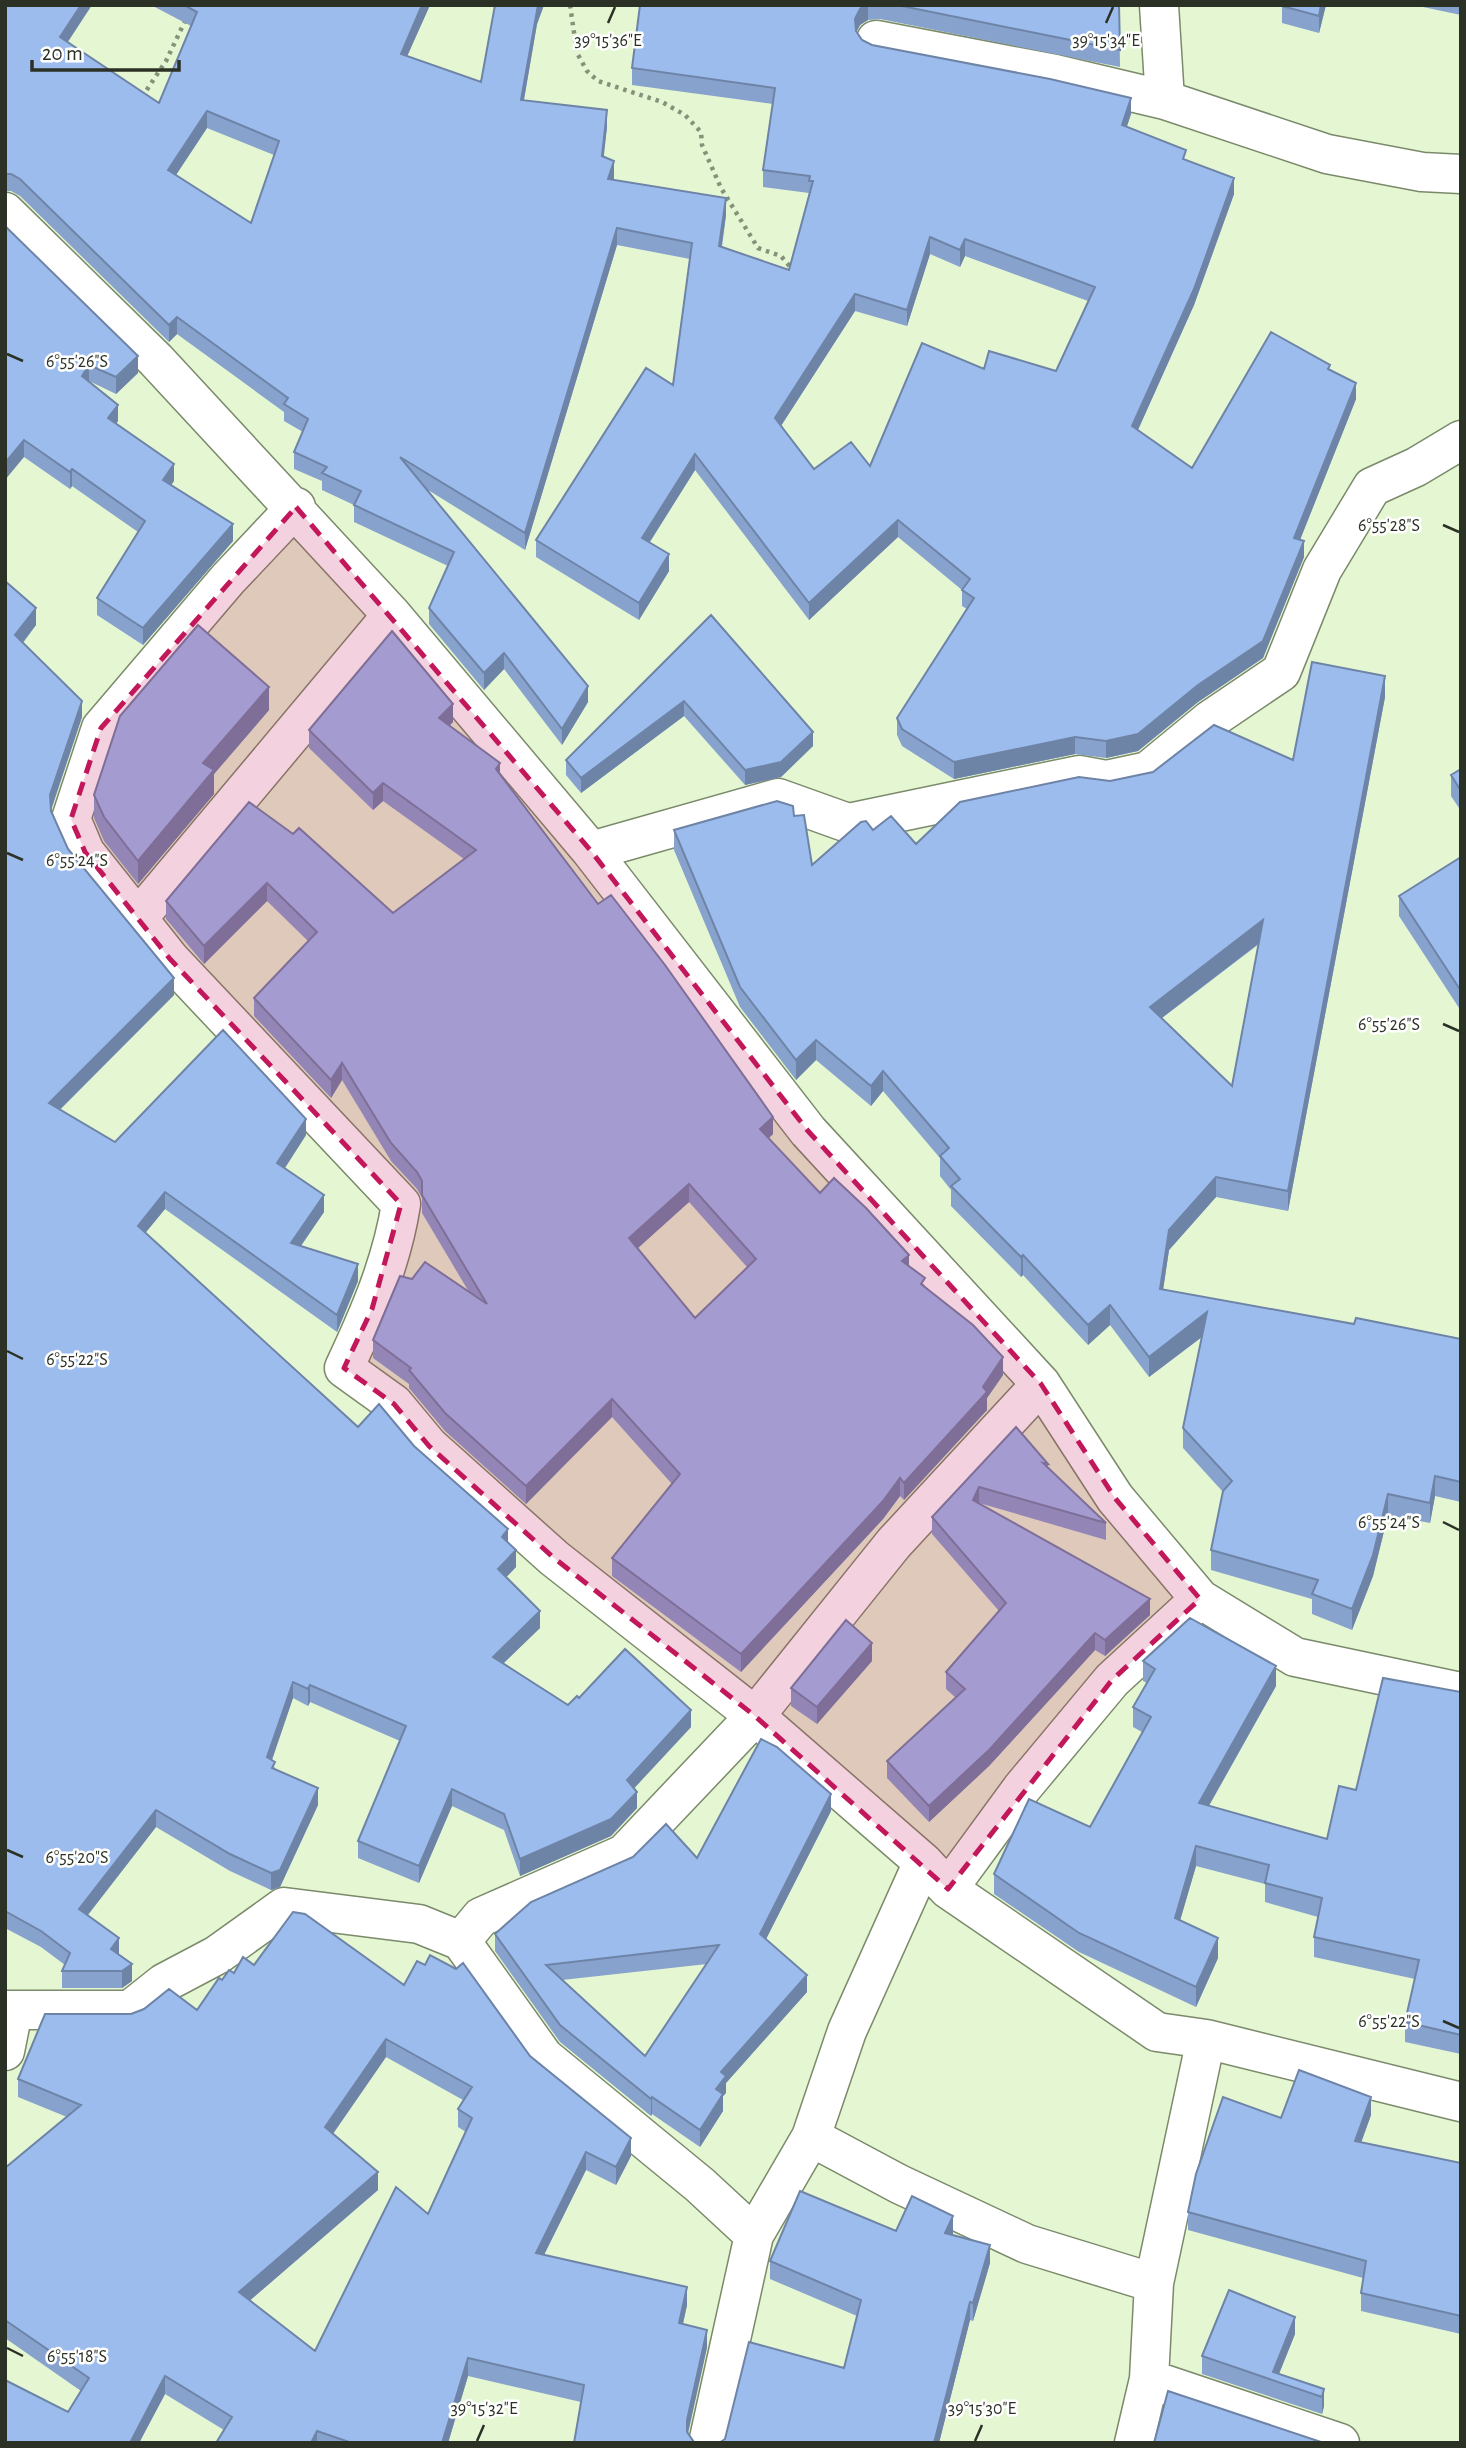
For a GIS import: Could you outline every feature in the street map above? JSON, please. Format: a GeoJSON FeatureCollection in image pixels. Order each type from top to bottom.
{"type":"FeatureCollection","features":[{"type":"Feature","properties":{"kind":"street"},"geometry":{"type":"LineString","coordinates":[[1159,5],[1165,100]]}},
{"type":"Feature","properties":{"kind":"street"},"geometry":{"type":"LineString","coordinates":[[876,40],[1055,74],[1165,100],[1327,154],[1422,172],[1461,174]]}},
{"type":"Feature","properties":{"kind":"street"},"geometry":{"type":"LineString","coordinates":[[5,212],[156,360],[296,507],[392,615],[591,850],[808,1131],[1041,1384],[1115,1498],[1200,1599],[1295,1657],[1461,1692]]}},
{"type":"Feature","properties":{"kind":"street"},"geometry":{"type":"LineString","coordinates":[[591,850],[778,799],[848,823],[1079,775],[1106,780],[1148,771],[1210,720],[1281,672],[1322,570],[1372,487],[1416,467],[1461,440]]}},
{"type":"Feature","properties":{"kind":"street"},"geometry":{"type":"LineString","coordinates":[[296,507],[228,579],[101,728],[71,819],[85,852],[170,959],[401,1204],[396,1240],[372,1308],[344,1368],[394,1404],[429,1446],[554,1558],[755,1716],[936,1875],[1157,2032],[1206,2039],[1461,2102]]}},
{"type":"Feature","properties":{"kind":"street"},"geometry":{"type":"LineString","coordinates":[[138,918],[392,615]]}},
{"type":"Feature","properties":{"kind":"street"},"geometry":{"type":"LineString","coordinates":[[461,1941],[481,1917],[625,1854],[755,1716],[894,1543],[1041,1384]]}},
{"type":"Feature","properties":{"kind":"street"},"geometry":{"type":"LineString","coordinates":[[708,2443],[754,2235],[811,2137],[847,2031],[936,1875],[1022,1788],[1112,1680],[1200,1599]]}},
{"type":"Feature","properties":{"kind":"street"},"geometry":{"type":"LineString","coordinates":[[5,2051],[9,2010],[130,2010],[163,1983],[217,1955],[284,1907],[419,1924],[461,1941],[544,2057],[700,2185],[754,2235]]}},
{"type":"Feature","properties":{"kind":"street"},"geometry":{"type":"LineString","coordinates":[[1133,2443],[1149,2379],[1154,2283],[1206,2039]]}},
{"type":"Feature","properties":{"kind":"street"},"geometry":{"type":"LineString","coordinates":[[811,2137],[899,2184],[1027,2244],[1154,2283]]}},
{"type":"Feature","properties":{"kind":"street"},"geometry":{"type":"LineString","coordinates":[[1149,2379],[1340,2443]]}},
{"type":"Feature","properties":{"kind":"path"},"geometry":{"type":"LineString","coordinates":[[570,5],[576,53],[587,71],[598,81],[662,102],[685,115],[701,132],[702,145],[721,188],[758,248],[780,256],[798,276]]}},
{"type":"Feature","properties":{"kind":"path"},"geometry":{"type":"LineString","coordinates":[[136,106],[166,61],[188,15]]}},
{"type":"Feature","properties":{"kind":"highlighted area"},"geometry":{"type":"Polygon","coordinates":[[[296,507],[591,851],[808,1131],[1041,1384],[1115,1498],[1200,1599],[1112,1680],[948,1889],[755,1716],[554,1558],[429,1446],[394,1404],[344,1368],[372,1309],[401,1204],[170,959],[85,852],[71,819],[101,728],[296,507]]]}},
{"type":"Feature","properties":{"kind":"building"},"geometry":{"type":"Polygon","coordinates":[[[5,5],[81,5],[60,37],[159,103],[197,12],[184,5],[422,5],[401,54],[481,82],[495,5],[538,5],[521,100],[607,110],[602,156],[614,161],[608,179],[726,198],[719,246],[789,270],[813,181],[809,181],[810,176],[763,170],[775,88],[632,68],[640,5],[865,5],[855,19],[856,31],[862,40],[872,45],[1050,79],[1131,98],[1122,125],[1186,150],[1183,159],[1234,178],[1194,289],[1132,426],[1192,468],[1271,332],[1330,365],[1328,369],[1356,383],[1294,538],[1304,541],[1263,641],[1198,685],[1138,734],[1106,741],[1075,737],[954,762],[902,729],[897,718],[974,598],[962,590],[970,579],[898,520],[809,603],[695,454],[642,538],[669,554],[639,603],[536,540],[646,368],[673,385],[692,243],[617,228],[525,533],[400,457],[588,686],[562,729],[504,653],[484,673],[429,608],[454,552],[354,505],[361,491],[322,473],[327,467],[294,452],[308,419],[284,404],[288,398],[177,317],[169,325],[20,179],[5,174],[5,5]],[[207,111],[168,170],[251,223],[279,141],[207,111]],[[930,237],[907,310],[855,294],[775,418],[814,469],[851,442],[870,466],[922,343],[984,369],[989,351],[1056,371],[1095,287],[965,239],[960,250],[930,237]]]}},
{"type":"Feature","properties":{"kind":"building"},"geometry":{"type":"Polygon","coordinates":[[[897,5],[1119,5],[1120,50],[897,5]]]}},
{"type":"Feature","properties":{"kind":"building"},"geometry":{"type":"Polygon","coordinates":[[[1282,5],[1321,5],[1319,16],[1282,5]]]}},
{"type":"Feature","properties":{"kind":"building"},"geometry":{"type":"Polygon","coordinates":[[[5,226],[138,356],[116,377],[89,365],[82,376],[118,405],[108,418],[174,464],[163,480],[233,524],[143,628],[97,598],[145,521],[72,469],[70,472],[24,440],[5,463],[5,226]]]}},
{"type":"Feature","properties":{"kind":"building"},"geometry":{"type":"Polygon","coordinates":[[[5,581],[36,608],[15,635],[82,701],[50,795],[51,811],[68,849],[174,978],[49,1103],[115,1142],[223,1030],[306,1119],[277,1163],[324,1195],[291,1243],[358,1264],[337,1315],[165,1192],[138,1226],[358,1427],[379,1404],[414,1446],[508,1529],[502,1537],[516,1550],[498,1569],[540,1611],[493,1657],[568,1705],[577,1696],[579,1698],[625,1649],[691,1710],[627,1780],[637,1792],[611,1819],[520,1859],[504,1814],[452,1789],[419,1866],[358,1841],[406,1726],[310,1685],[308,1689],[293,1682],[267,1757],[275,1762],[272,1768],[318,1788],[280,1870],[271,1873],[230,1854],[156,1810],[79,1909],[119,1938],[111,1949],[132,1964],[122,1971],[62,1971],[70,1953],[41,1931],[5,1911],[5,581]]]}},
{"type":"Feature","properties":{"kind":"building"},"geometry":{"type":"Polygon","coordinates":[[[711,615],[813,732],[781,762],[745,770],[684,701],[581,778],[566,760],[711,615]]]}},
{"type":"Feature","properties":{"kind":"building"},"geometry":{"type":"Polygon","coordinates":[[[198,625],[269,687],[203,763],[214,770],[138,861],[104,817],[94,795],[120,716],[198,625]]]}},
{"type":"Feature","properties":{"kind":"building"},"geometry":{"type":"Polygon","coordinates":[[[392,631],[453,704],[439,718],[500,763],[496,769],[598,904],[611,895],[665,965],[773,1117],[760,1129],[820,1193],[834,1178],[866,1208],[909,1255],[902,1261],[925,1278],[921,1284],[973,1325],[1003,1357],[983,1387],[987,1392],[904,1483],[900,1478],[883,1501],[741,1654],[612,1558],[680,1474],[612,1399],[526,1486],[445,1413],[409,1370],[411,1368],[373,1340],[400,1276],[412,1279],[425,1262],[487,1304],[422,1195],[422,1181],[417,1172],[391,1143],[342,1063],[331,1080],[254,998],[317,932],[267,883],[204,946],[166,901],[249,802],[293,834],[299,828],[393,913],[476,850],[383,783],[373,793],[309,730],[392,631]],[[689,1184],[629,1238],[695,1318],[756,1259],[689,1184]]]}},
{"type":"Feature","properties":{"kind":"building"},"geometry":{"type":"Polygon","coordinates":[[[1312,662],[1385,676],[1288,1191],[1216,1177],[1169,1230],[1160,1289],[1354,1324],[1356,1318],[1461,1339],[1461,1482],[1435,1476],[1430,1503],[1388,1494],[1373,1555],[1352,1609],[1312,1594],[1318,1580],[1211,1550],[1223,1491],[1232,1481],[1183,1428],[1207,1312],[1149,1357],[1110,1305],[1088,1325],[1023,1255],[1021,1257],[951,1186],[960,1179],[940,1156],[949,1148],[883,1071],[871,1086],[816,1040],[796,1060],[740,987],[674,830],[777,801],[793,806],[794,816],[804,815],[812,865],[861,822],[866,821],[873,830],[891,816],[916,844],[960,802],[1079,777],[1110,781],[1153,772],[1214,725],[1293,760],[1312,662]],[[1263,920],[1150,1007],[1232,1086],[1263,920]]]}},
{"type":"Feature","properties":{"kind":"building"},"geometry":{"type":"Polygon","coordinates":[[[1461,769],[1461,791],[1451,775],[1461,769]]]}},
{"type":"Feature","properties":{"kind":"building"},"geometry":{"type":"Polygon","coordinates":[[[1461,857],[1461,991],[1399,896],[1461,857]]]}},
{"type":"Feature","properties":{"kind":"building"},"geometry":{"type":"Polygon","coordinates":[[[1016,1427],[1048,1464],[1043,1463],[1106,1523],[979,1487],[973,1500],[1150,1599],[1105,1640],[1095,1633],[989,1750],[929,1806],[887,1761],[965,1689],[946,1672],[1006,1603],[932,1517],[1016,1427]]]}},
{"type":"Feature","properties":{"kind":"building"},"geometry":{"type":"Polygon","coordinates":[[[1190,1618],[1276,1666],[1199,1803],[1327,1839],[1339,1786],[1356,1790],[1383,1678],[1461,1692],[1461,2035],[1405,2022],[1419,1960],[1314,1937],[1322,1898],[1265,1883],[1269,1865],[1196,1846],[1175,1918],[1218,1938],[1196,1987],[1079,1933],[994,1874],[1029,1799],[1090,1827],[1151,1717],[1133,1707],[1155,1669],[1143,1661],[1190,1618]]]}},
{"type":"Feature","properties":{"kind":"building"},"geometry":{"type":"Polygon","coordinates":[[[846,1620],[872,1643],[817,1707],[791,1688],[846,1620]]]}},
{"type":"Feature","properties":{"kind":"building"},"geometry":{"type":"Polygon","coordinates":[[[761,1739],[777,1747],[831,1794],[760,1934],[807,1975],[721,2072],[726,2076],[716,2089],[723,2094],[700,2130],[652,2097],[651,2099],[560,2025],[495,1934],[531,1902],[633,1857],[666,1824],[697,1858],[761,1739]],[[719,1945],[546,1965],[645,2056],[719,1945]]]}},
{"type":"Feature","properties":{"kind":"building"},"geometry":{"type":"Polygon","coordinates":[[[293,1912],[305,1914],[404,1985],[417,1961],[425,1965],[430,1955],[456,1969],[463,1963],[530,2056],[631,2138],[616,2167],[586,2152],[536,2253],[687,2287],[679,2323],[707,2330],[687,2420],[687,2432],[696,2443],[574,2443],[584,2385],[468,2358],[442,2443],[352,2443],[317,2431],[311,2443],[216,2443],[232,2417],[165,2376],[130,2443],[5,2443],[5,2380],[68,2412],[89,2378],[5,2320],[5,2168],[81,2105],[18,2079],[45,2014],[131,2014],[144,2009],[169,1989],[197,2010],[219,1978],[222,1980],[229,1970],[234,1973],[243,1957],[254,1965],[293,1912]],[[386,2039],[325,2127],[378,2172],[239,2292],[315,2351],[396,2187],[428,2214],[472,2118],[458,2109],[472,2087],[386,2039]]]}},
{"type":"Feature","properties":{"kind":"building"},"geometry":{"type":"Polygon","coordinates":[[[1299,2070],[1371,2097],[1355,2141],[1461,2163],[1461,2316],[1361,2293],[1366,2261],[1188,2212],[1196,2174],[1223,2097],[1281,2118],[1299,2070]]]}},
{"type":"Feature","properties":{"kind":"building"},"geometry":{"type":"Polygon","coordinates":[[[800,2191],[896,2231],[912,2196],[953,2216],[945,2233],[990,2245],[973,2303],[970,2302],[934,2443],[719,2443],[725,2439],[749,2342],[844,2368],[861,2300],[770,2261],[800,2191]]]}},
{"type":"Feature","properties":{"kind":"building"},"geometry":{"type":"Polygon","coordinates":[[[1229,2290],[1295,2317],[1273,2372],[1324,2389],[1322,2397],[1202,2356],[1229,2290]]]}},
{"type":"Feature","properties":{"kind":"building"},"geometry":{"type":"Polygon","coordinates":[[[1168,2391],[1324,2443],[1154,2443],[1168,2391]]]}}]}
